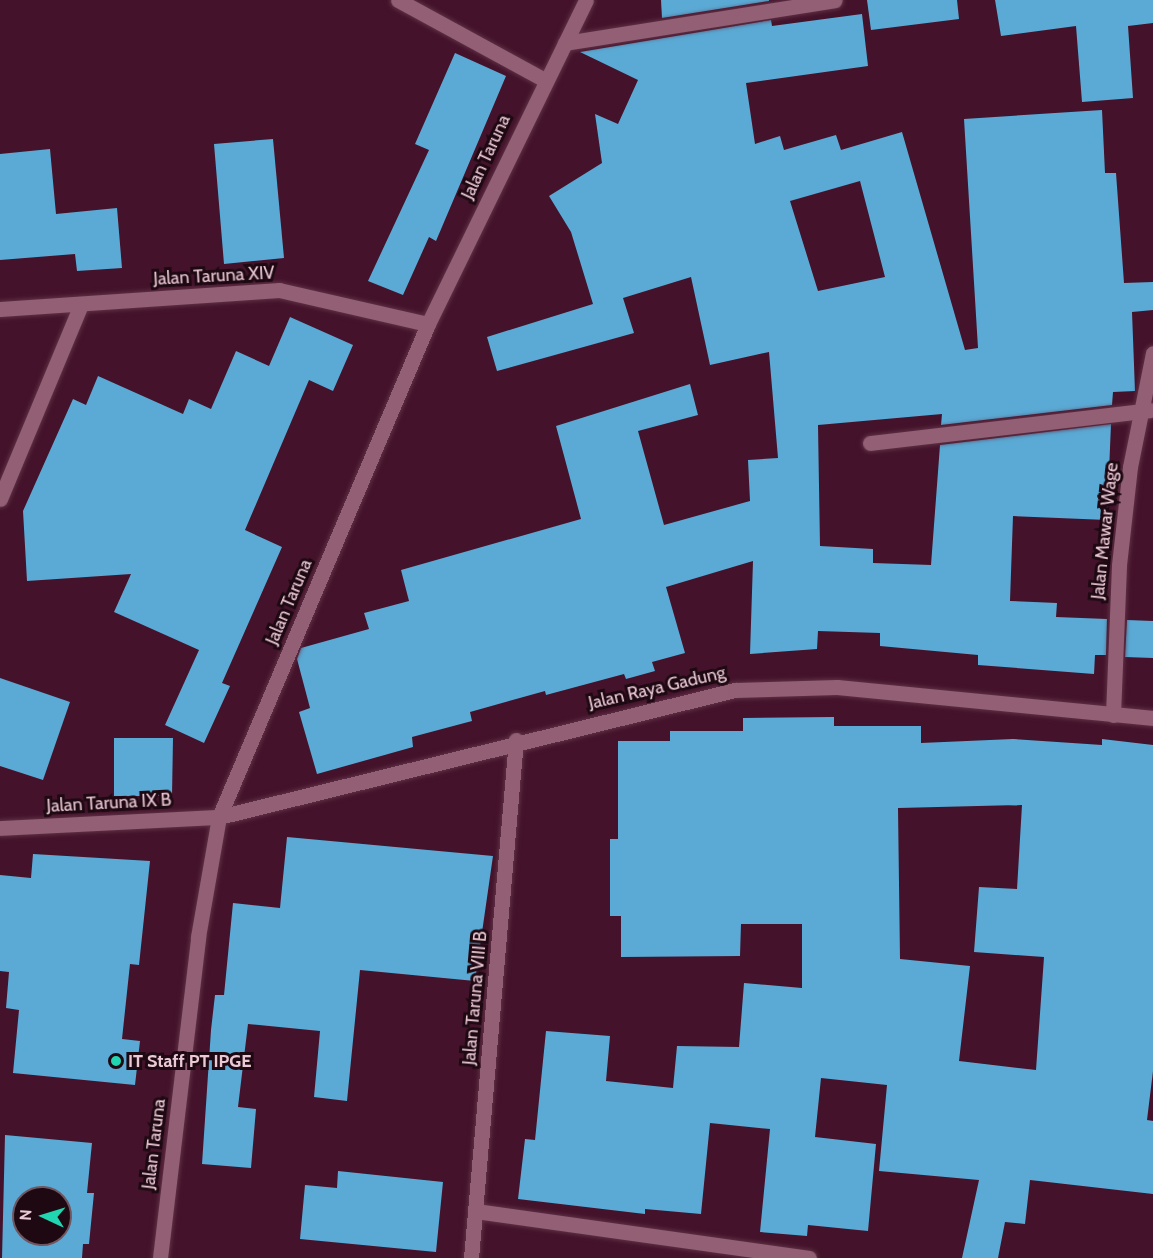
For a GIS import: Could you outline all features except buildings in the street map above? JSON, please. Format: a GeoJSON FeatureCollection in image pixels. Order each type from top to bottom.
{"type":"FeatureCollection","features":[{"type":"Feature","properties":{"kind":"street"},"geometry":{"type":"LineString","coordinates":[[398,0],[544,80]]}},
{"type":"Feature","properties":{"kind":"street","name":"Jalan Taruna"},"geometry":{"type":"LineString","coordinates":[[160,1258],[199,926],[219,817],[428,324],[544,80],[586,0]]}},
{"type":"Feature","properties":{"kind":"street"},"geometry":{"type":"LineString","coordinates":[[565,43],[835,0]]}},
{"type":"Feature","properties":{"kind":"street","name":"Jalan Taruna XIV"},"geometry":{"type":"LineString","coordinates":[[0,309],[279,290],[428,324]]}},
{"type":"Feature","properties":{"kind":"street"},"geometry":{"type":"LineString","coordinates":[[0,500],[81,304]]}},
{"type":"Feature","properties":{"kind":"street","name":"Jalan Mawar Wage"},"geometry":{"type":"LineString","coordinates":[[1113,715],[1119,565],[1148,410],[1153,353]]}},
{"type":"Feature","properties":{"kind":"street"},"geometry":{"type":"LineString","coordinates":[[870,443],[1148,410]]}},
{"type":"Feature","properties":{"kind":"street","name":"Jalan Raya Gadung"},"geometry":{"type":"LineString","coordinates":[[219,817],[516,740],[735,690],[837,687],[1153,718]]}},
{"type":"Feature","properties":{"kind":"street","name":"Jalan Taruna VIII B"},"geometry":{"type":"LineString","coordinates":[[471,1258],[516,740]]}},
{"type":"Feature","properties":{"kind":"street","name":"Jalan Taruna IX B"},"geometry":{"type":"LineString","coordinates":[[0,828],[219,817]]}},
{"type":"Feature","properties":{"kind":"street"},"geometry":{"type":"LineString","coordinates":[[476,1211],[809,1258]]}},
{"type":"Feature","properties":{"kind":"place","name":"IT Staff PT IPGE"},"geometry":{"type":"Point","coordinates":[116,1061]}}]}
